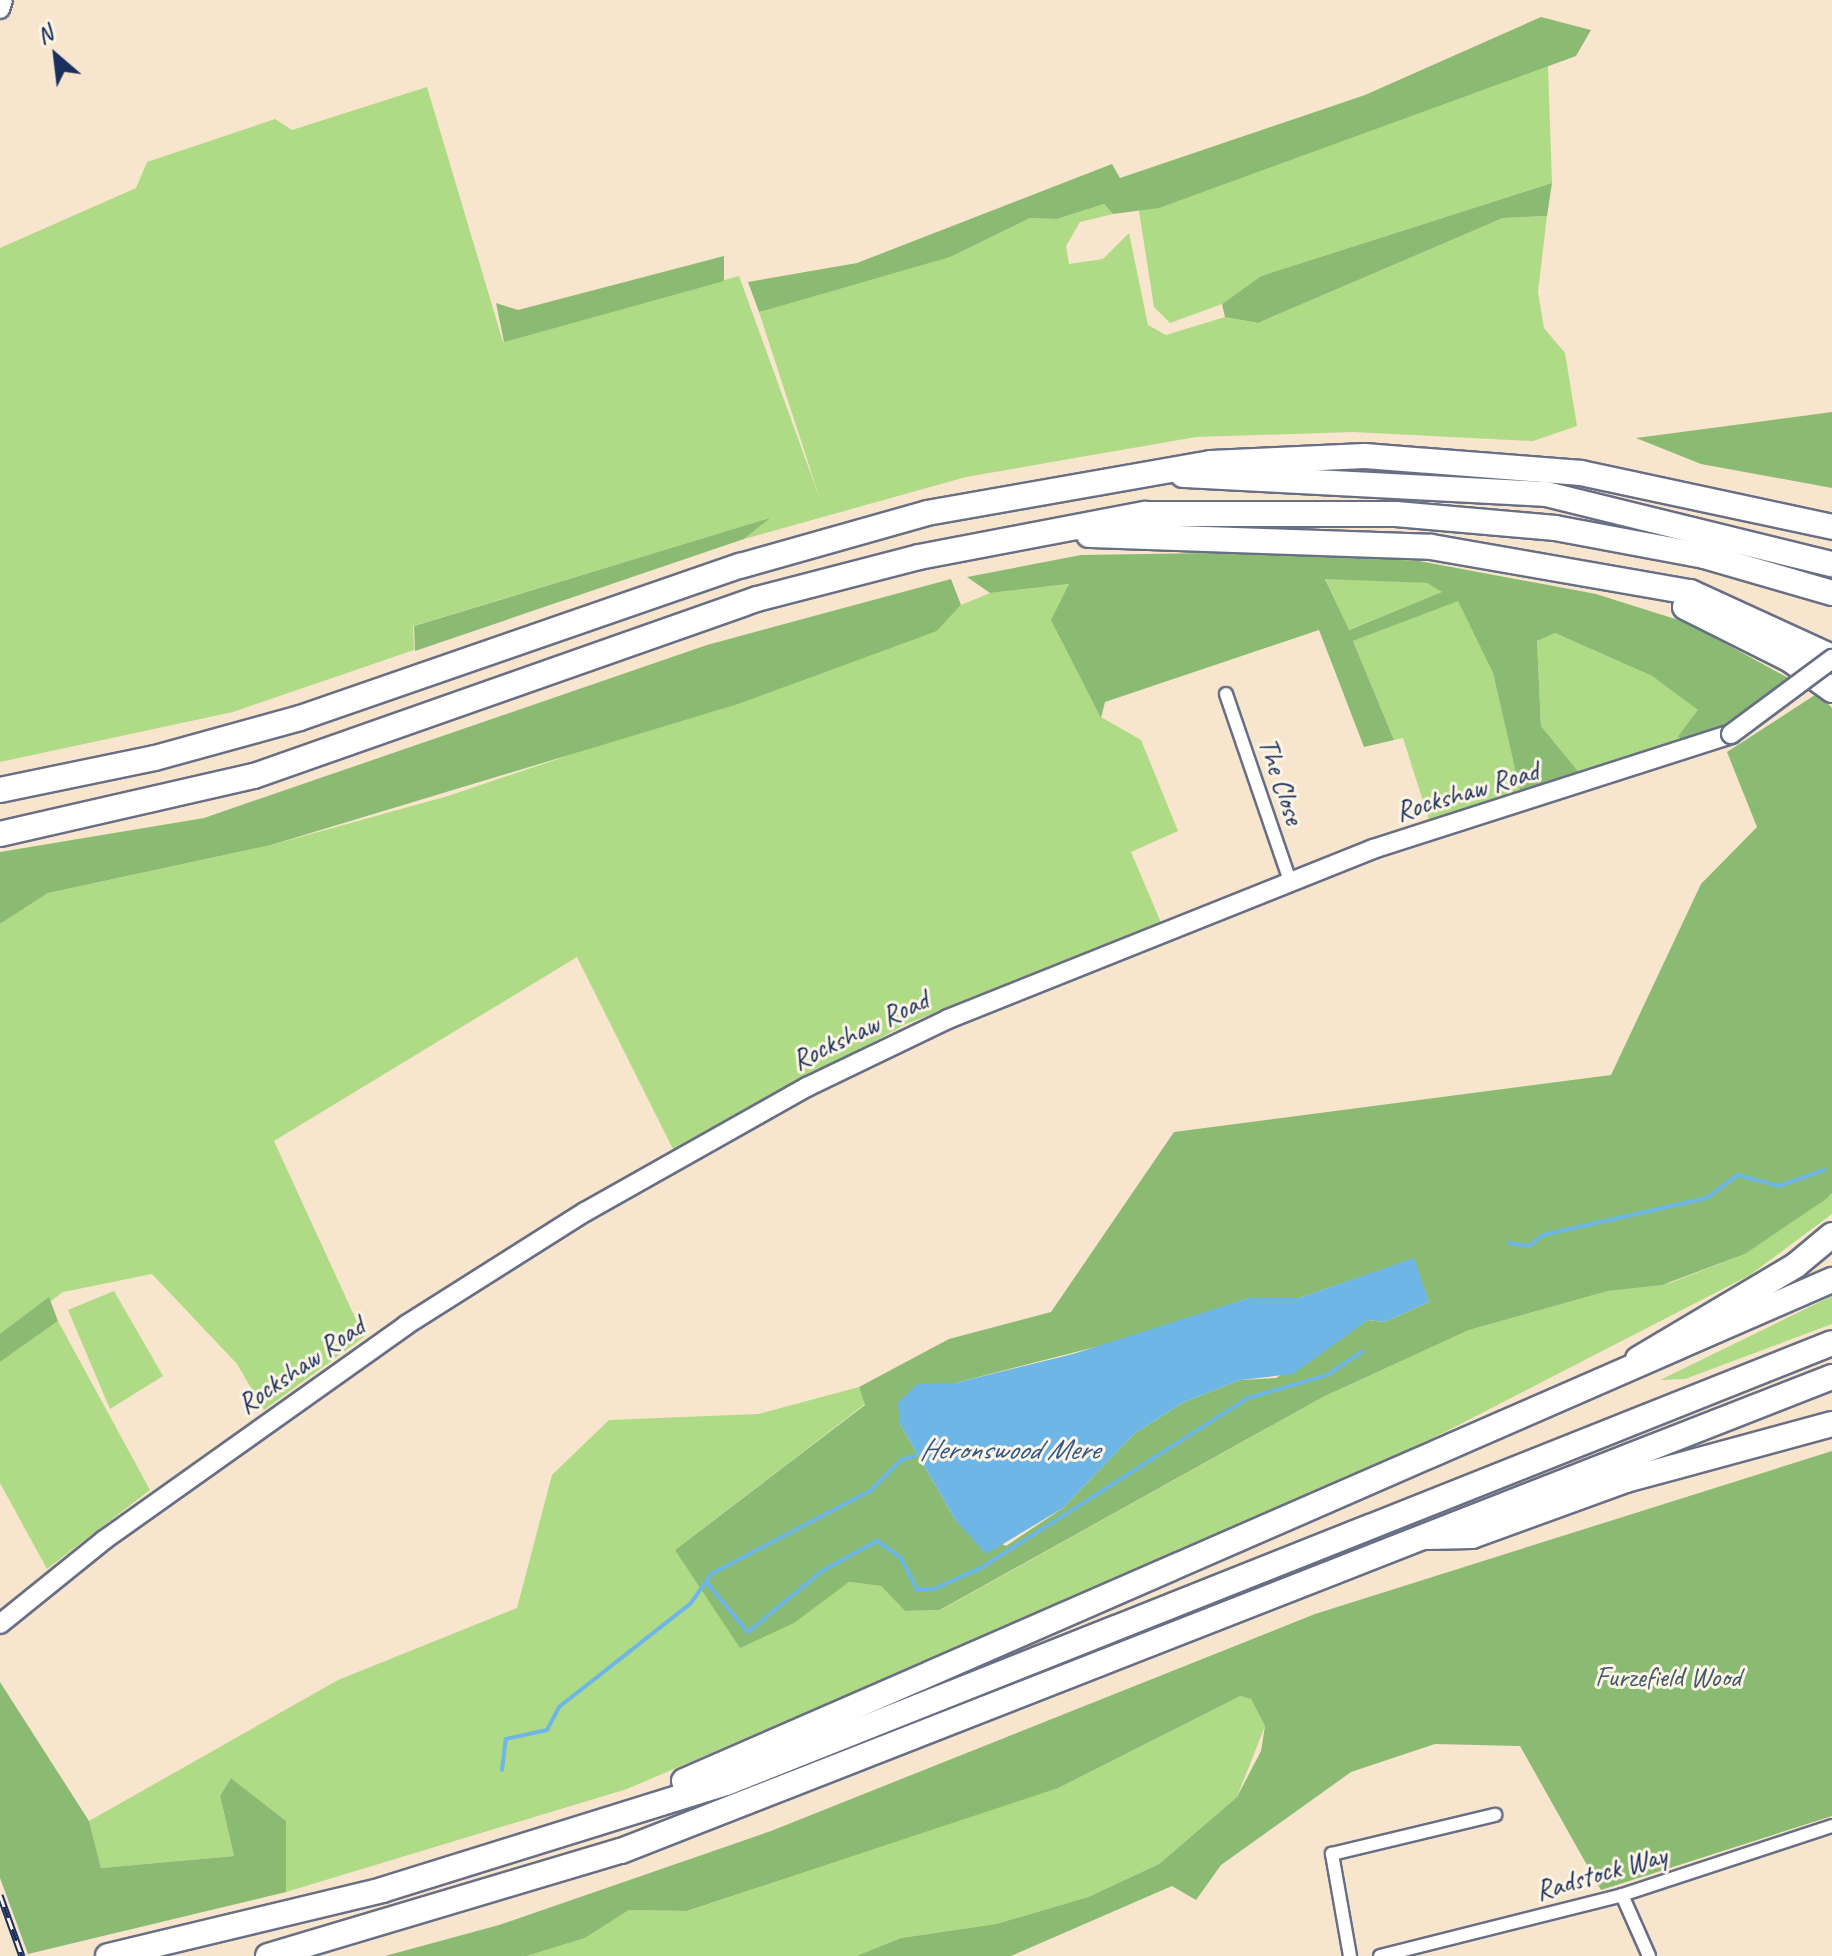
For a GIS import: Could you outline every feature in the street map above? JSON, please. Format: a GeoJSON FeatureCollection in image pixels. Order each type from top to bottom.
{"type":"FeatureCollection","features":[{"type":"Feature","properties":{"kind":"highway"},"geometry":{"type":"LineString","coordinates":[[0,790],[300,718],[740,566],[927,513],[1180,474],[1211,463],[1365,456],[1535,469],[1832,527]]}},
{"type":"Feature","properties":{"kind":"highway"},"geometry":{"type":"LineString","coordinates":[[1180,474],[1546,494],[1832,564]]}},
{"type":"Feature","properties":{"kind":"highway"},"geometry":{"type":"LineString","coordinates":[[0,834],[254,776],[757,599],[919,557],[1064,534],[1158,513],[1396,514],[1555,528],[1704,556],[1832,593]]}},
{"type":"Feature","properties":{"kind":"highway"},"geometry":{"type":"LineString","coordinates":[[1064,534],[1431,547],[1651,589],[1690,592],[1832,658]]}},
{"type":"Feature","properties":{"kind":"highway"},"geometry":{"type":"LineString","coordinates":[[1651,589],[1789,659],[1832,690]]}},
{"type":"Feature","properties":{"kind":"highway"},"geometry":{"type":"LineString","coordinates":[[1611,1381],[1656,1343],[1796,1265],[1832,1235]]}},
{"type":"Feature","properties":{"kind":"highway"},"geometry":{"type":"LineString","coordinates":[[597,1827],[673,1786],[1611,1381],[1832,1280]]}},
{"type":"Feature","properties":{"kind":"highway"},"geometry":{"type":"LineString","coordinates":[[108,1956],[320,1907],[597,1827],[787,1759],[1832,1343]]}},
{"type":"Feature","properties":{"kind":"highway"},"geometry":{"type":"LineString","coordinates":[[268,1956],[621,1851],[1409,1538],[1832,1377]]}},
{"type":"Feature","properties":{"kind":"highway"},"geometry":{"type":"LineString","coordinates":[[1409,1538],[1472,1536],[1626,1480],[1832,1424]]}},
{"type":"Feature","properties":{"kind":"street"},"geometry":{"type":"LineString","coordinates":[[0,9],[3,0]]}},
{"type":"Feature","properties":{"kind":"street","name":"Rockshaw Road"},"geometry":{"type":"LineString","coordinates":[[0,1624],[104,1540],[406,1325],[663,1165],[922,1030],[1373,849],[1731,734],[1832,658]]}},
{"type":"Feature","properties":{"kind":"street","name":"The Close"},"geometry":{"type":"LineString","coordinates":[[1226,694],[1291,884]]}},
{"type":"Feature","properties":{"kind":"street"},"geometry":{"type":"LineString","coordinates":[[1350,1956],[1332,1854],[1495,1815]]}},
{"type":"Feature","properties":{"kind":"street","name":"Radstock Way"},"geometry":{"type":"LineString","coordinates":[[1380,1956],[1622,1895],[1832,1826]]}},
{"type":"Feature","properties":{"kind":"street"},"geometry":{"type":"LineString","coordinates":[[1622,1895],[1649,1956]]}},
{"type":"Feature","properties":{"kind":"green space"},"geometry":{"type":"Polygon","coordinates":[[[1541,17],[1591,30],[1576,56],[1159,208],[1113,214],[1104,204],[1057,219],[1030,218],[950,257],[759,312],[748,282],[857,263],[1112,164],[1120,178],[1365,95],[1541,17]]]}},
{"type":"Feature","properties":{"kind":"green space"},"geometry":{"type":"Polygon","coordinates":[[[1548,66],[1552,183],[1261,276],[1222,304],[1170,323],[1154,307],[1139,211],[1548,66]]]}},
{"type":"Feature","properties":{"kind":"green space"},"geometry":{"type":"Polygon","coordinates":[[[427,87],[503,342],[739,276],[820,499],[759,312],[1030,218],[1057,219],[1104,204],[1113,214],[1080,222],[1066,246],[1069,264],[1103,259],[1129,233],[1148,325],[1166,335],[1225,317],[1258,323],[1503,218],[1547,216],[1538,292],[1544,328],[1565,353],[1577,426],[1533,441],[1353,432],[1196,437],[966,477],[744,539],[767,519],[413,626],[414,650],[233,712],[0,762],[0,248],[136,188],[147,162],[275,119],[292,130],[427,87]]]}},
{"type":"Feature","properties":{"kind":"green space"},"geometry":{"type":"Polygon","coordinates":[[[1552,183],[1547,216],[1503,218],[1258,323],[1225,317],[1222,304],[1261,276],[1552,183]]]}},
{"type":"Feature","properties":{"kind":"green space"},"geometry":{"type":"Polygon","coordinates":[[[724,256],[724,281],[504,342],[496,303],[518,310],[724,256]]]}},
{"type":"Feature","properties":{"kind":"green space"},"geometry":{"type":"Polygon","coordinates":[[[1832,412],[1832,488],[1701,464],[1636,438],[1832,412]]]}},
{"type":"Feature","properties":{"kind":"green space"},"geometry":{"type":"Polygon","coordinates":[[[770,518],[744,539],[415,651],[414,626],[770,518]]]}},
{"type":"Feature","properties":{"kind":"green space"},"geometry":{"type":"Polygon","coordinates":[[[1270,552],[1419,561],[1596,594],[1688,623],[1792,680],[1750,712],[1683,744],[1678,736],[1698,710],[1652,676],[1555,633],[1537,641],[1541,726],[1582,776],[1520,791],[1493,673],[1458,601],[1353,641],[1394,740],[1364,747],[1319,630],[1105,702],[1101,718],[1051,620],[1069,584],[990,593],[967,577],[1081,555],[1270,552]],[[1325,579],[1349,630],[1442,592],[1427,583],[1325,579]]]}},
{"type":"Feature","properties":{"kind":"green space"},"geometry":{"type":"Polygon","coordinates":[[[1325,578],[1427,583],[1443,592],[1348,630],[1325,578]]]}},
{"type":"Feature","properties":{"kind":"green space"},"geometry":{"type":"Polygon","coordinates":[[[951,579],[961,605],[937,631],[738,704],[271,845],[48,893],[0,924],[0,852],[204,818],[707,645],[951,579]]]}},
{"type":"Feature","properties":{"kind":"green space"},"geometry":{"type":"Polygon","coordinates":[[[1070,584],[1101,717],[1141,740],[1178,831],[1131,852],[1162,925],[906,1024],[674,1151],[577,957],[274,1141],[364,1337],[264,1410],[237,1364],[152,1274],[63,1292],[0,1339],[0,924],[48,893],[271,845],[448,796],[937,631],[961,605],[990,593],[1070,584]]]}},
{"type":"Feature","properties":{"kind":"green space"},"geometry":{"type":"Polygon","coordinates":[[[1458,600],[1493,673],[1520,791],[1429,820],[1403,738],[1394,740],[1353,641],[1458,600]]]}},
{"type":"Feature","properties":{"kind":"green space"},"geometry":{"type":"Polygon","coordinates":[[[1555,633],[1652,676],[1699,710],[1678,736],[1683,744],[1582,776],[1541,726],[1537,641],[1555,633]]]}},
{"type":"Feature","properties":{"kind":"green space"},"geometry":{"type":"Polygon","coordinates":[[[1818,693],[1832,708],[1832,1193],[1826,1199],[1745,1254],[1662,1285],[1608,1291],[1469,1330],[1323,1397],[940,1610],[905,1611],[881,1586],[849,1582],[794,1623],[740,1648],[675,1550],[865,1405],[859,1387],[949,1339],[1051,1312],[1174,1132],[1611,1075],[1701,884],[1757,827],[1727,752],[1818,693]],[[1413,1259],[1299,1298],[1249,1298],[1158,1331],[955,1383],[900,1424],[956,1521],[1006,1546],[1063,1508],[1134,1434],[1182,1403],[1240,1380],[1276,1378],[1368,1320],[1385,1322],[1429,1302],[1413,1259]]]}},
{"type":"Feature","properties":{"kind":"green space"},"geometry":{"type":"Polygon","coordinates":[[[1832,1193],[1832,1214],[1750,1275],[1447,1431],[1309,1498],[627,1789],[286,1892],[286,1821],[231,1778],[220,1796],[234,1856],[101,1868],[89,1821],[338,1680],[517,1608],[552,1475],[609,1420],[758,1414],[859,1387],[865,1404],[675,1550],[825,1598],[849,1582],[881,1586],[905,1611],[941,1610],[1323,1397],[1469,1330],[1608,1291],[1670,1283],[1745,1254],[1832,1193]]]}},
{"type":"Feature","properties":{"kind":"green space"},"geometry":{"type":"Polygon","coordinates":[[[114,1291],[163,1376],[110,1409],[68,1310],[114,1291]]]}},
{"type":"Feature","properties":{"kind":"green space"},"geometry":{"type":"Polygon","coordinates":[[[1832,1296],[1832,1324],[1685,1379],[1660,1380],[1832,1296]]]}},
{"type":"Feature","properties":{"kind":"green space"},"geometry":{"type":"Polygon","coordinates":[[[49,1297],[58,1321],[0,1362],[0,1334],[49,1297]]]}},
{"type":"Feature","properties":{"kind":"green space"},"geometry":{"type":"Polygon","coordinates":[[[58,1321],[150,1490],[47,1569],[0,1483],[0,1362],[58,1321]]]}},
{"type":"Feature","properties":{"kind":"green space","name":"Furzefield Wood"},"geometry":{"type":"Polygon","coordinates":[[[1832,1451],[1832,1816],[1601,1890],[1520,1746],[1435,1744],[1351,1772],[1221,1865],[1196,1900],[1172,1886],[1011,1956],[856,1956],[901,1938],[996,1924],[1088,1897],[1159,1864],[1237,1797],[1261,1751],[1265,1726],[1251,1699],[1240,1696],[1058,1788],[687,1911],[629,1910],[585,1938],[527,1956],[385,1956],[499,1925],[771,1831],[1315,1614],[1832,1451]]]}},
{"type":"Feature","properties":{"kind":"green space"},"geometry":{"type":"Polygon","coordinates":[[[0,1682],[89,1821],[101,1868],[234,1856],[220,1796],[231,1778],[286,1821],[286,1892],[28,1954],[0,1878],[0,1682]]]}},
{"type":"Feature","properties":{"kind":"green space"},"geometry":{"type":"Polygon","coordinates":[[[1240,1696],[1251,1699],[1265,1726],[1237,1797],[1159,1864],[1088,1897],[996,1924],[901,1938],[856,1956],[527,1956],[585,1938],[629,1910],[688,1911],[882,1846],[1240,1696]]]}},
{"type":"Feature","properties":{"kind":"water","name":"Heronswood Mere"},"geometry":{"type":"Polygon","coordinates":[[[1414,1258],[1429,1302],[1385,1322],[1368,1320],[1293,1374],[1240,1380],[1182,1403],[1134,1434],[1063,1508],[986,1554],[956,1521],[900,1424],[898,1403],[917,1384],[955,1383],[1073,1354],[1249,1298],[1299,1298],[1414,1258]]]}},
{"type":"Feature","properties":{"kind":"waterway"},"geometry":{"type":"LineString","coordinates":[[1509,1243],[1529,1246],[1543,1235],[1707,1198],[1737,1175],[1779,1186],[1824,1170]]}},
{"type":"Feature","properties":{"kind":"waterway"},"geometry":{"type":"LineString","coordinates":[[707,1583],[748,1632],[822,1571],[877,1541],[901,1558],[917,1589],[934,1589],[981,1568],[1248,1398],[1327,1375],[1363,1351]]}},
{"type":"Feature","properties":{"kind":"waterway"},"geometry":{"type":"LineString","coordinates":[[502,1770],[506,1739],[547,1730],[559,1707],[691,1603],[711,1574],[870,1491],[901,1460],[915,1456]]}},
{"type":"Feature","properties":{"kind":"railway"},"geometry":{"type":"LineString","coordinates":[[0,1895],[22,1956]]}}]}
